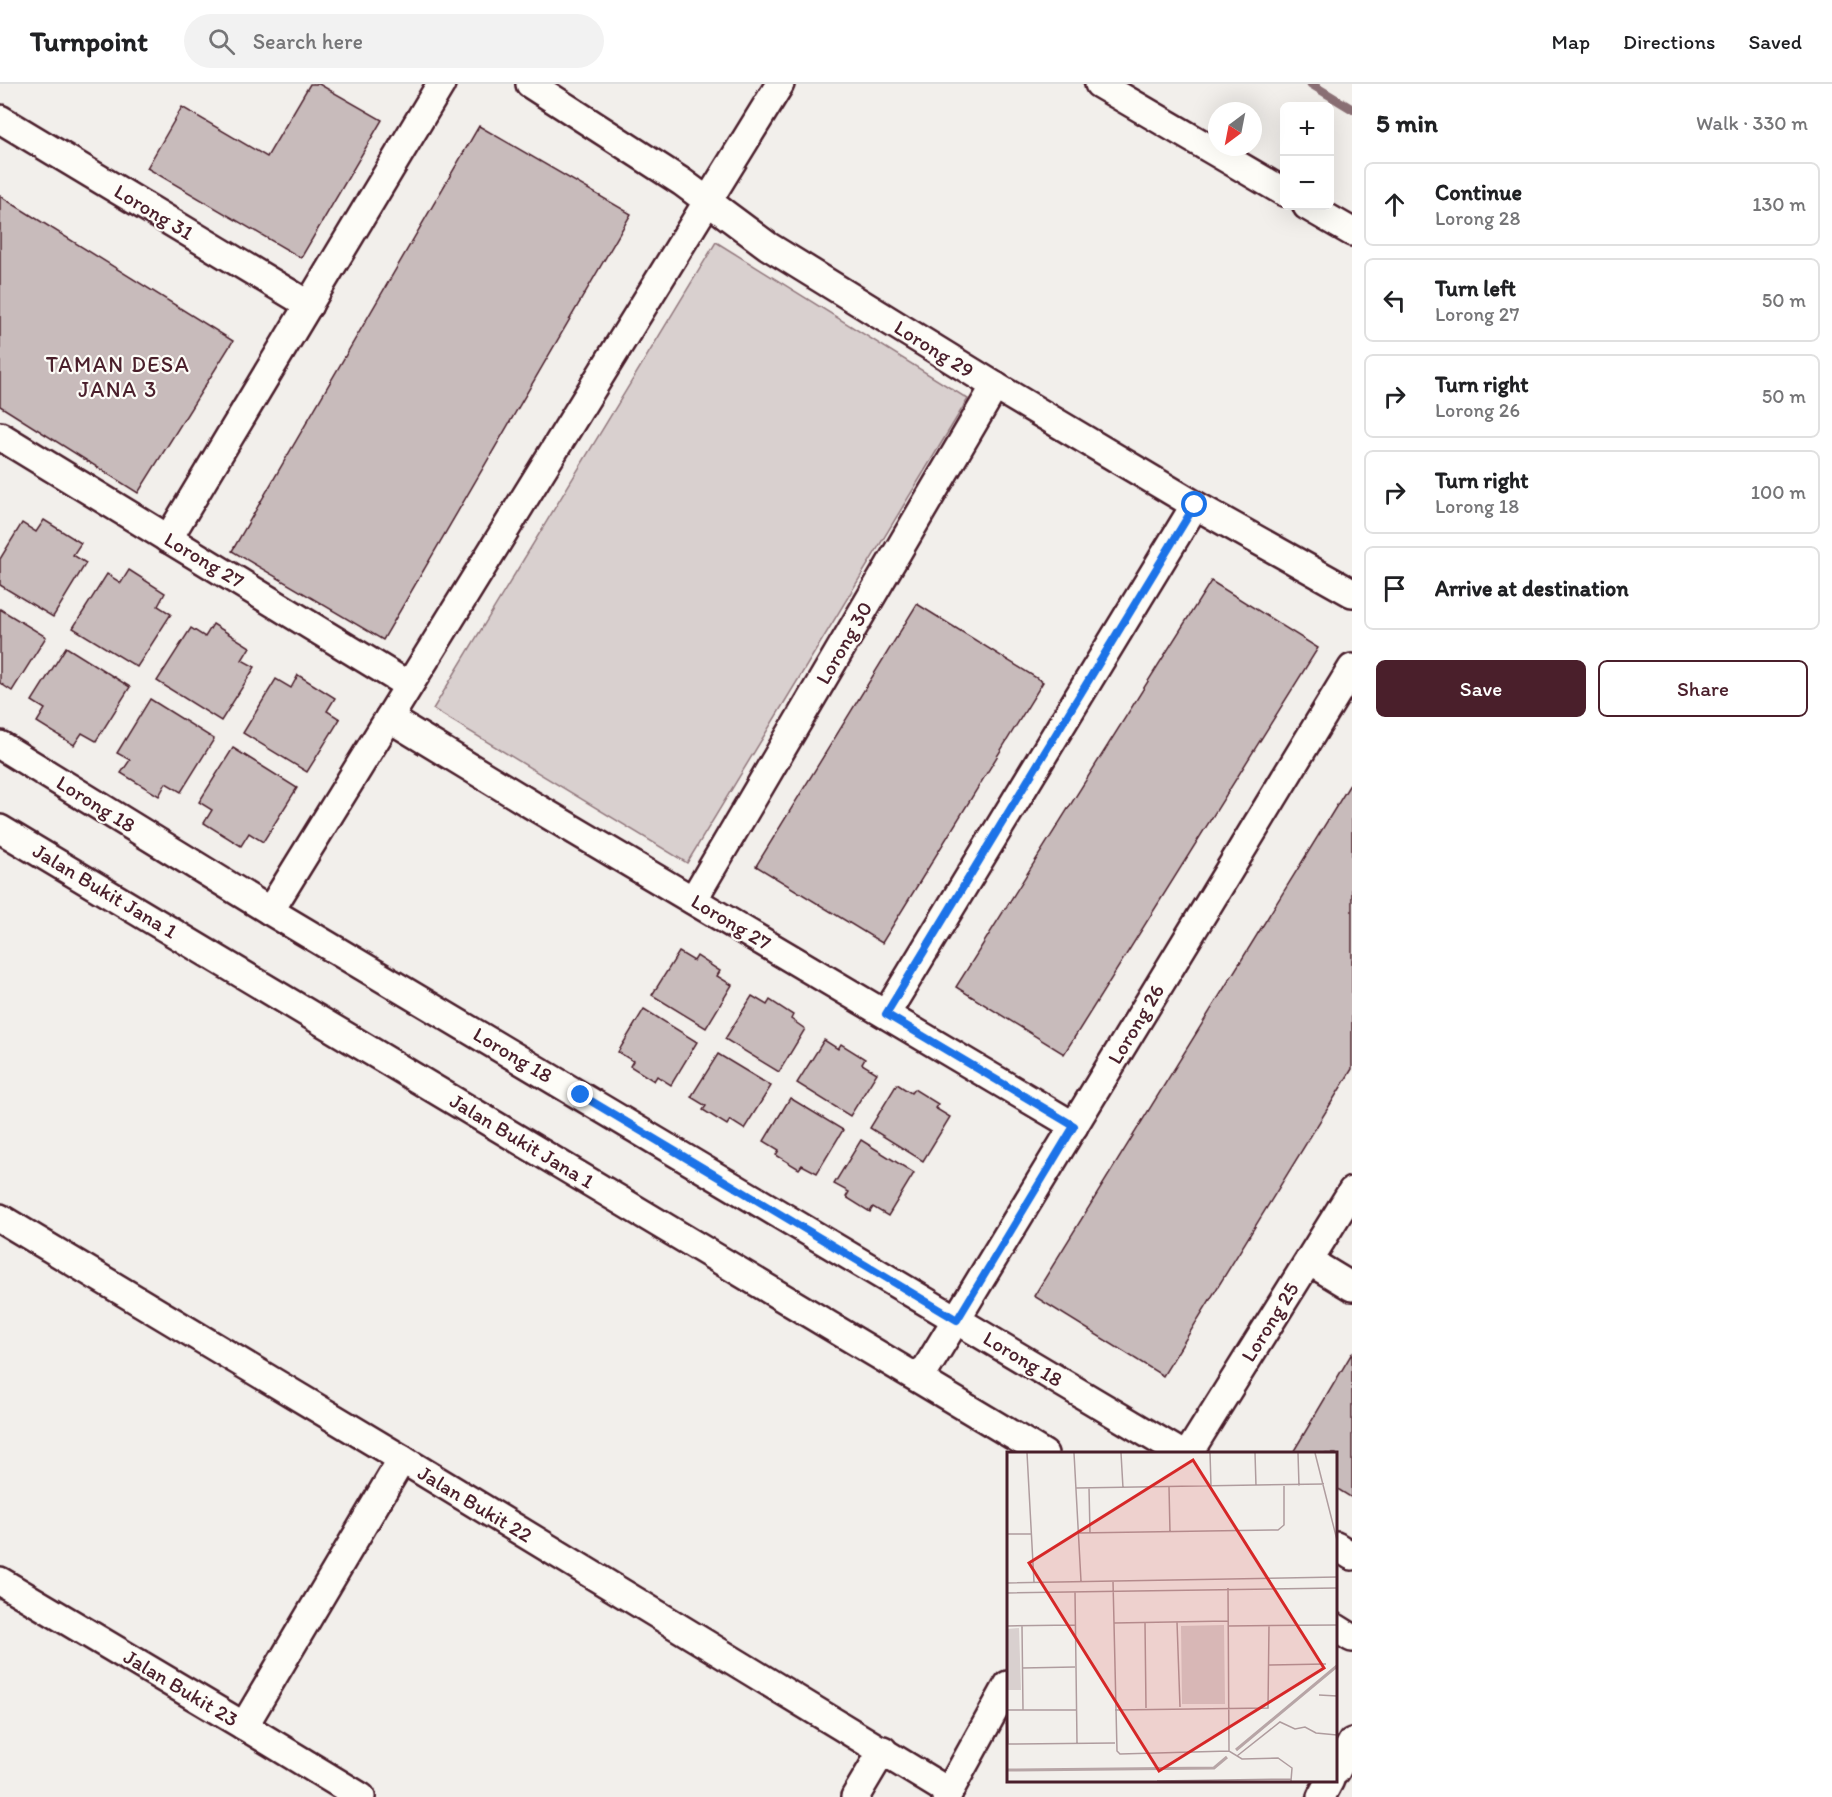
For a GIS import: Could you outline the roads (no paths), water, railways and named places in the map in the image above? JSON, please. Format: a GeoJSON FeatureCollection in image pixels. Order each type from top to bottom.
{"type":"FeatureCollection","features":[{"type":"Feature","properties":{"kind":"street"},"geometry":{"type":"LineString","coordinates":[[168,539],[441,84]]}},
{"type":"Feature","properties":{"kind":"street","name":"Lorong 29"},"geometry":{"type":"LineString","coordinates":[[530,84],[708,200],[728,218],[768,246],[995,386],[1195,505],[1352,593]]}},
{"type":"Feature","properties":{"kind":"street"},"geometry":{"type":"LineString","coordinates":[[270,911],[780,84]]}},
{"type":"Feature","properties":{"kind":"street"},"geometry":{"type":"LineString","coordinates":[[1100,84],[1280,190]]}},
{"type":"Feature","properties":{"kind":"street","name":"Lorong 31"},"geometry":{"type":"LineString","coordinates":[[0,119],[309,305]]}},
{"type":"Feature","properties":{"kind":"street"},"geometry":{"type":"LineString","coordinates":[[1314,210],[1352,232]]}},
{"type":"Feature","properties":{"kind":"street","name":"Lorong 30"},"geometry":{"type":"LineString","coordinates":[[693,900],[995,386]]}},
{"type":"Feature","properties":{"kind":"street","name":"Lorong 27"},"geometry":{"type":"LineString","coordinates":[[0,436],[408,685]]}},
{"type":"Feature","properties":{"kind":"street"},"geometry":{"type":"LineString","coordinates":[[886,1014],[1195,505]]}},
{"type":"Feature","properties":{"kind":"street","name":"Lorong 26"},"geometry":{"type":"LineString","coordinates":[[920,1379],[1352,668]]}},
{"type":"Feature","properties":{"kind":"street","name":"Lorong 27"},"geometry":{"type":"LineString","coordinates":[[389,718],[1074,1126]]}},
{"type":"Feature","properties":{"kind":"street","name":"Lorong 18"},"geometry":{"type":"LineString","coordinates":[[0,745],[270,911],[1179,1452]]}},
{"type":"Feature","properties":{"kind":"street","name":"Jalan Bukit Jana 1"},"geometry":{"type":"LineString","coordinates":[[0,829],[1041,1452]]}},
{"type":"Feature","properties":{"kind":"street","name":"Lorong 25"},"geometry":{"type":"LineString","coordinates":[[1189,1452],[1352,1191]]}},
{"type":"Feature","properties":{"kind":"street","name":"Jalan Bukit 22"},"geometry":{"type":"LineString","coordinates":[[0,1218],[883,1750],[947,1794]]}},
{"type":"Feature","properties":{"kind":"street"},"geometry":{"type":"LineString","coordinates":[[1309,1261],[1352,1287]]}},
{"type":"Feature","properties":{"kind":"street"},"geometry":{"type":"LineString","coordinates":[[244,1726],[402,1460]]}},
{"type":"Feature","properties":{"kind":"street"},"geometry":{"type":"LineString","coordinates":[[1337,1547],[1352,1557]]}},
{"type":"Feature","properties":{"kind":"street","name":"Jalan Bukit 23"},"geometry":{"type":"LineString","coordinates":[[0,1581],[361,1797]]}},
{"type":"Feature","properties":{"kind":"street"},"geometry":{"type":"LineString","coordinates":[[1337,1629],[1352,1638]]}},
{"type":"Feature","properties":{"kind":"street"},"geometry":{"type":"LineString","coordinates":[[947,1794],[1007,1687]]}},
{"type":"Feature","properties":{"kind":"street"},"geometry":{"type":"LineString","coordinates":[[1337,1768],[1352,1742]]}},
{"type":"Feature","properties":{"kind":"street"},"geometry":{"type":"LineString","coordinates":[[855,1797],[883,1750]]}},
{"type":"Feature","properties":{"kind":"street"},"geometry":{"type":"LineString","coordinates":[[1321,1797],[1329,1782]]}},
{"type":"Feature","properties":{"kind":"waterway"},"geometry":{"type":"LineString","coordinates":[[1311,84],[1352,109]]}},
{"type":"Feature","properties":{"kind":"district","name":"TAMAN DESA JANA 3"},"geometry":{"type":"Point","coordinates":[118,376]}}]}
